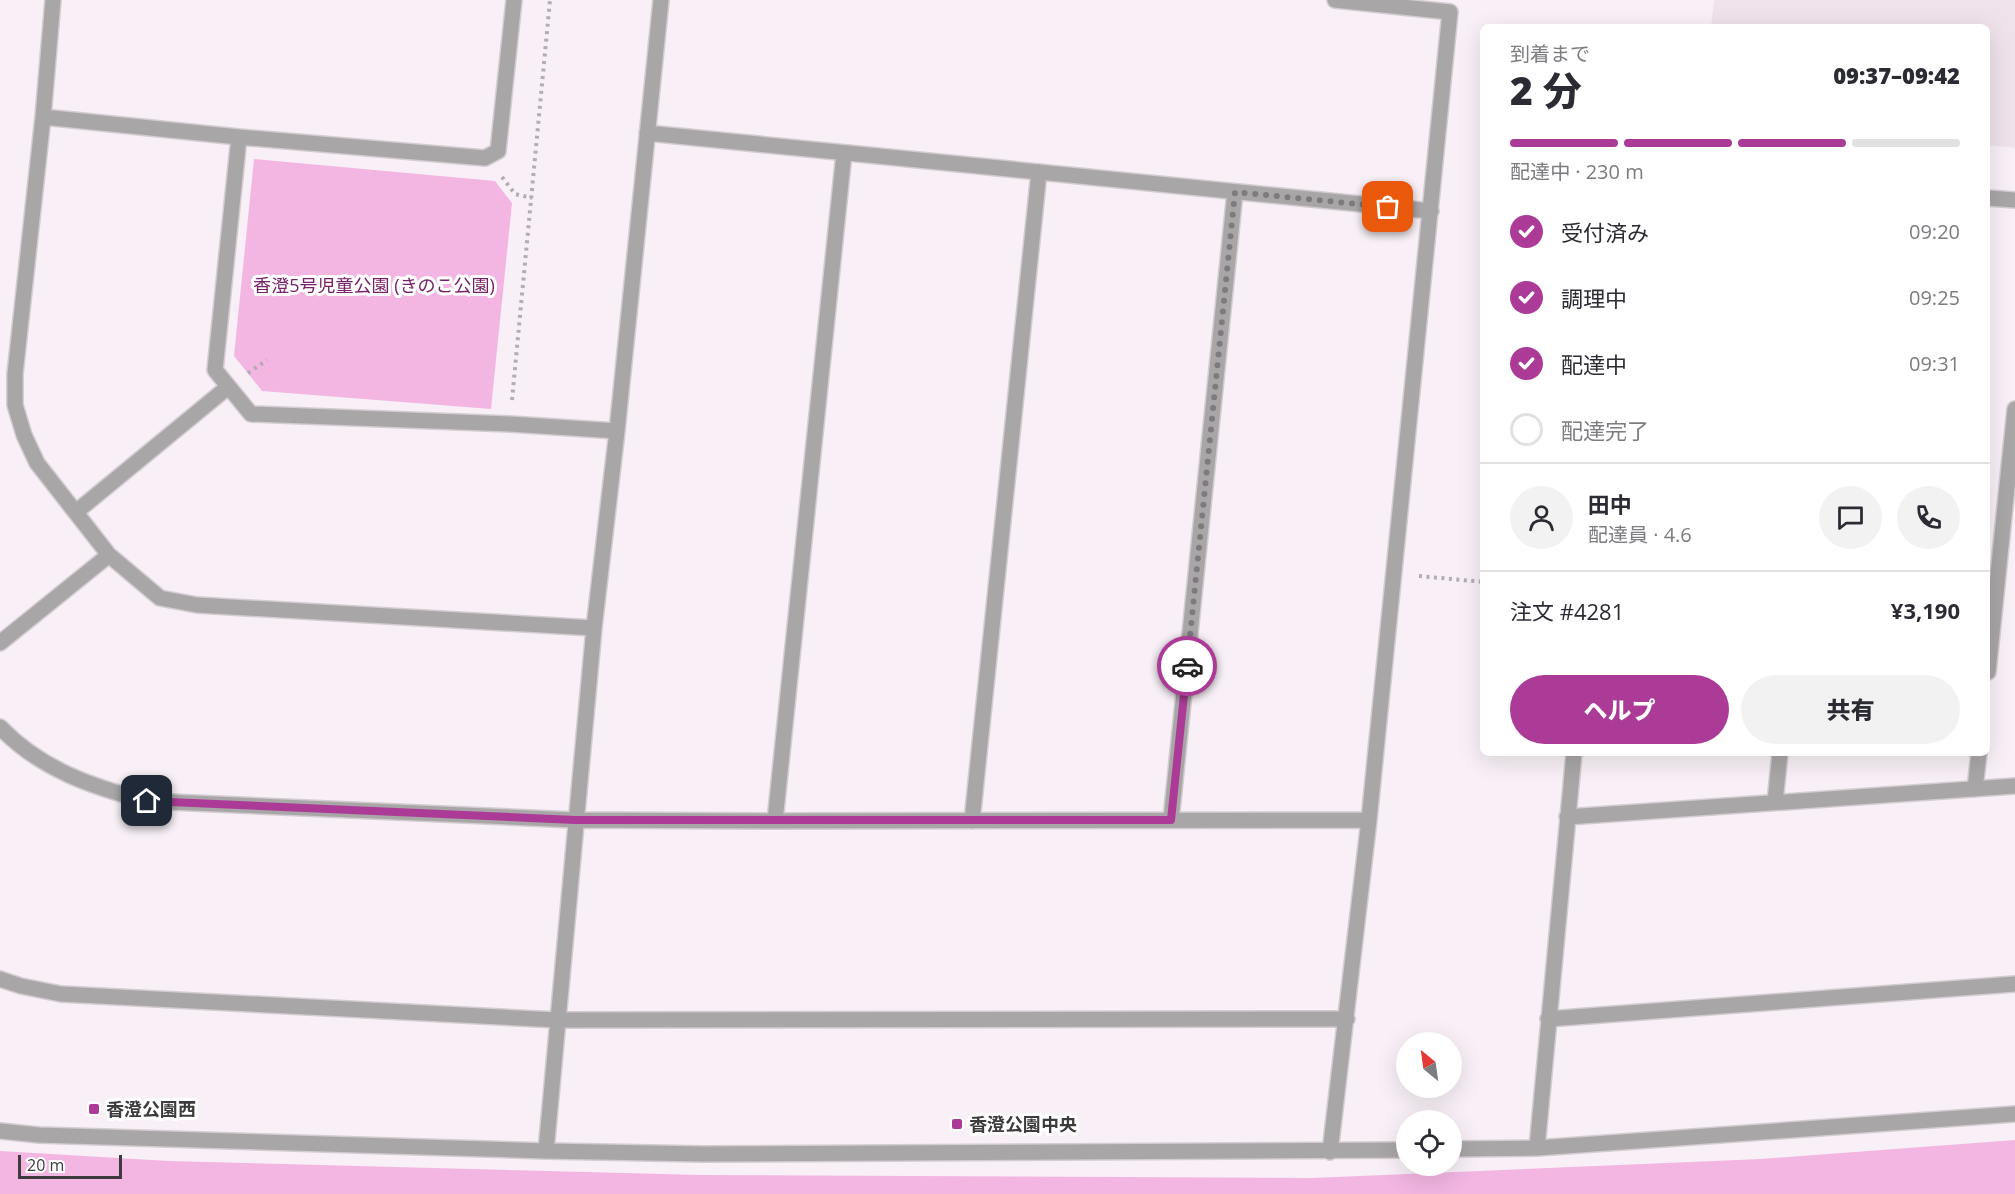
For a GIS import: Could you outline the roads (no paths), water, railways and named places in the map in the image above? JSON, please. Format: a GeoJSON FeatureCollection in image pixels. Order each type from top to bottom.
{"type":"FeatureCollection","features":[{"type":"Feature","properties":{"kind":"street"},"geometry":{"type":"LineString","coordinates":[[53,0],[43,117],[15,374],[15,405],[24,435],[38,463],[109,555],[160,598],[196,605],[594,628]]}},
{"type":"Feature","properties":{"kind":"street"},"geometry":{"type":"LineString","coordinates":[[43,117],[239,137],[485,158],[498,151],[514,0]]}},
{"type":"Feature","properties":{"kind":"street"},"geometry":{"type":"LineString","coordinates":[[546,1151],[594,628],[617,431],[661,0]]}},
{"type":"Feature","properties":{"kind":"street"},"geometry":{"type":"LineString","coordinates":[[1330,1152],[1347,1019],[1395,573],[1450,12],[1335,0]]}},
{"type":"Feature","properties":{"kind":"street"},"geometry":{"type":"LineString","coordinates":[[647,133],[1431,211]]}},
{"type":"Feature","properties":{"kind":"street"},"geometry":{"type":"LineString","coordinates":[[239,137],[215,370],[250,414],[510,424],[617,431]]}},
{"type":"Feature","properties":{"kind":"street"},"geometry":{"type":"LineString","coordinates":[[775,822],[844,153]]}},
{"type":"Feature","properties":{"kind":"street"},"geometry":{"type":"LineString","coordinates":[[972,821],[1039,172]]}},
{"type":"Feature","properties":{"kind":"street"},"geometry":{"type":"LineString","coordinates":[[1171,820],[1235,192]]}},
{"type":"Feature","properties":{"kind":"street"},"geometry":{"type":"LineString","coordinates":[[1990,198],[2015,200]]}},
{"type":"Feature","properties":{"kind":"street"},"geometry":{"type":"LineString","coordinates":[[76,512],[228,387]]}},
{"type":"Feature","properties":{"kind":"street"},"geometry":{"type":"LineString","coordinates":[[1990,653],[2015,410]]}},
{"type":"Feature","properties":{"kind":"street"},"geometry":{"type":"LineString","coordinates":[[0,644],[109,555]]}},
{"type":"Feature","properties":{"kind":"street"},"geometry":{"type":"LineString","coordinates":[[0,727],[21,747],[70,777],[106,791],[147,801],[575,820],[775,822],[1369,820]]}},
{"type":"Feature","properties":{"kind":"street"},"geometry":{"type":"LineString","coordinates":[[1537,1148],[1574,756]]}},
{"type":"Feature","properties":{"kind":"street"},"geometry":{"type":"LineString","coordinates":[[1775,802],[1780,756]]}},
{"type":"Feature","properties":{"kind":"street"},"geometry":{"type":"LineString","coordinates":[[1975,789],[1979,756]]}},
{"type":"Feature","properties":{"kind":"street"},"geometry":{"type":"LineString","coordinates":[[1567,818],[2015,786]]}},
{"type":"Feature","properties":{"kind":"street"},"geometry":{"type":"LineString","coordinates":[[0,979],[61,994],[557,1020],[1347,1019]]}},
{"type":"Feature","properties":{"kind":"street"},"geometry":{"type":"LineString","coordinates":[[1548,1019],[2015,984]]}},
{"type":"Feature","properties":{"kind":"street"},"geometry":{"type":"LineString","coordinates":[[1462,1149],[1537,1148],[2015,1114]]}},
{"type":"Feature","properties":{"kind":"street"},"geometry":{"type":"LineString","coordinates":[[0,1131],[39,1135],[703,1154],[1396,1150]]}},
{"type":"Feature","properties":{"kind":"place","name":"香澄公園西"},"geometry":{"type":"Point","coordinates":[94,1109]}},
{"type":"Feature","properties":{"kind":"place","name":"香澄公園中央"},"geometry":{"type":"Point","coordinates":[957,1124]}},
{"type":"Feature","properties":{"kind":"park label","name":"香澄5号児童公園 (きのこ公園)"},"geometry":{"type":"Point","coordinates":[374,285]}}]}
